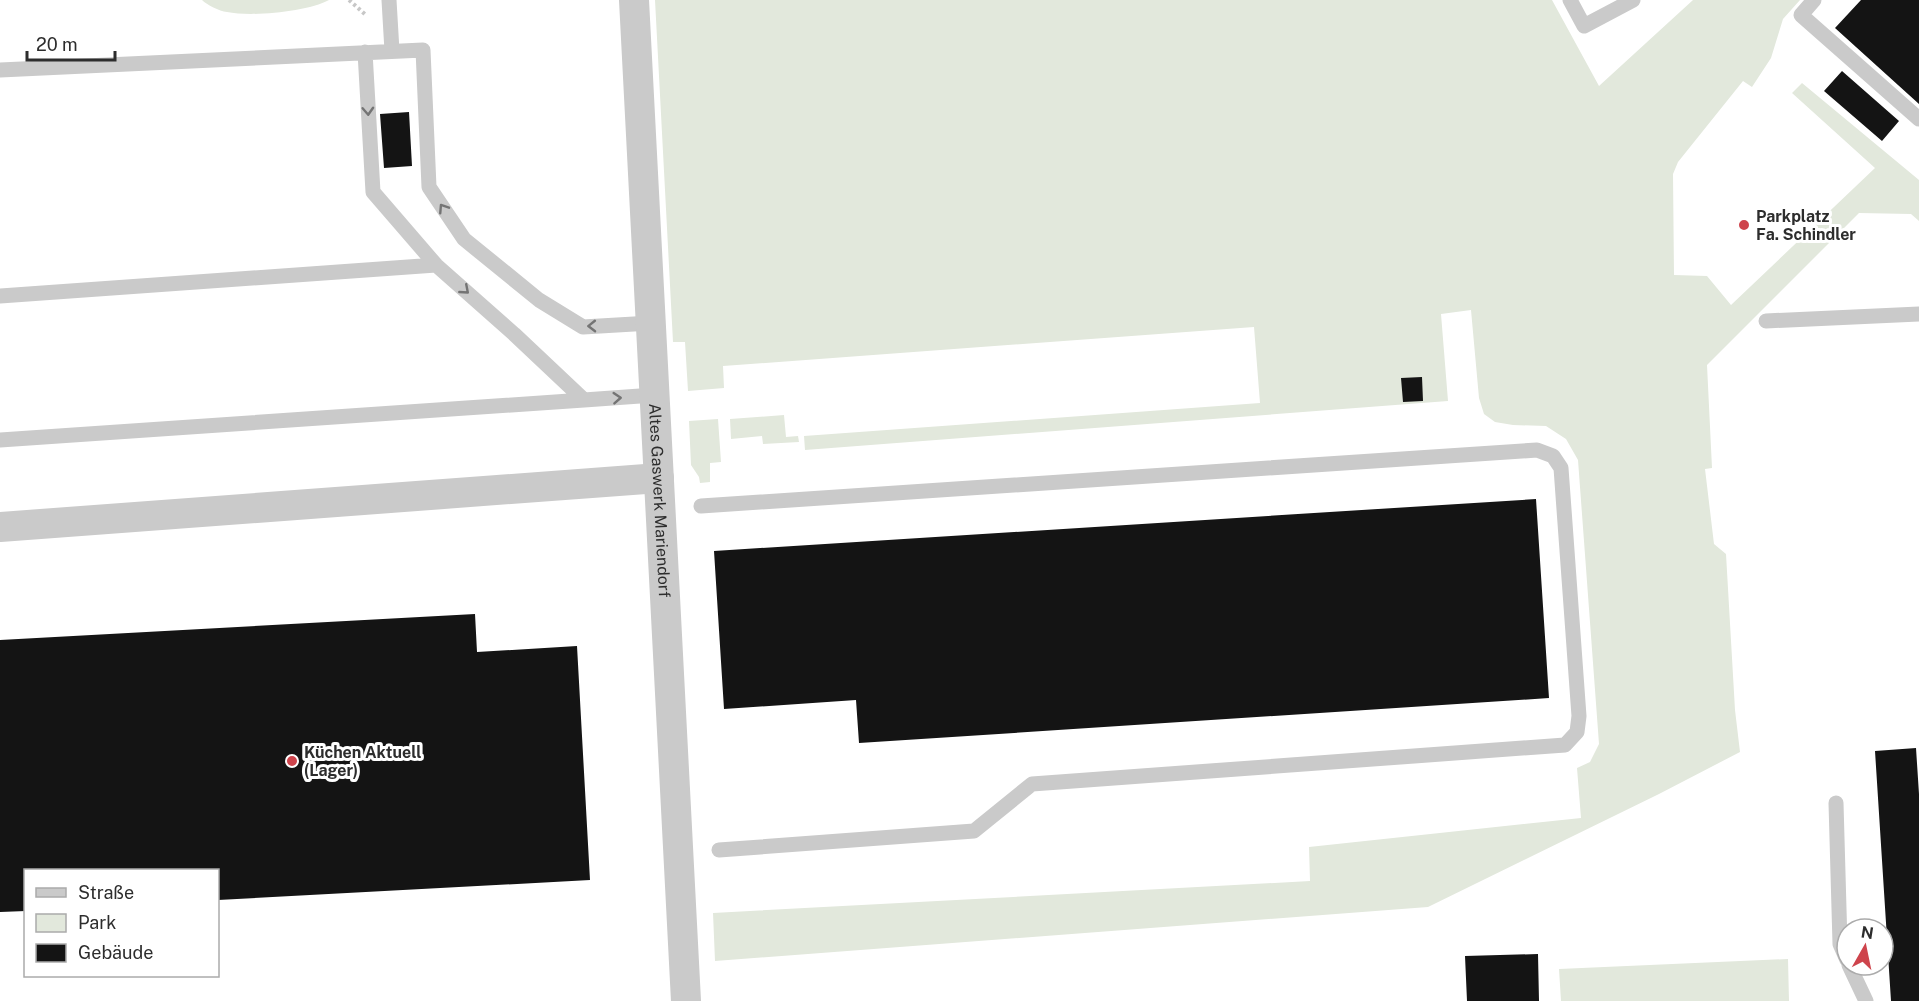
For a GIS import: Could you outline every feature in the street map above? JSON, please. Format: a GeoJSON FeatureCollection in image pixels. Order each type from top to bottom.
{"type":"FeatureCollection","features":[{"type":"Feature","properties":{"kind":"street","name":"Altes Gaswerk Mariendorf"},"geometry":{"type":"LineString","coordinates":[[634,0],[686,1001]]}},
{"type":"Feature","properties":{"kind":"street"},"geometry":{"type":"LineString","coordinates":[[0,527],[659,478]]}},
{"type":"Feature","properties":{"kind":"lane"},"geometry":{"type":"LineString","coordinates":[[389,0],[392,51]]}},
{"type":"Feature","properties":{"kind":"lane"},"geometry":{"type":"LineString","coordinates":[[1570,0],[1584,26],[1634,0]]}},
{"type":"Feature","properties":{"kind":"lane"},"geometry":{"type":"LineString","coordinates":[[1814,0],[1801,15],[1919,119]]}},
{"type":"Feature","properties":{"kind":"lane"},"geometry":{"type":"LineString","coordinates":[[0,70],[423,50],[429,188],[464,239],[539,300],[584,327],[651,323]]}},
{"type":"Feature","properties":{"kind":"lane"},"geometry":{"type":"LineString","coordinates":[[365,52],[373,192],[436,265],[584,400]]}},
{"type":"Feature","properties":{"kind":"lane"},"geometry":{"type":"LineString","coordinates":[[0,296],[436,265]]}},
{"type":"Feature","properties":{"kind":"lane"},"geometry":{"type":"LineString","coordinates":[[1766,321],[1919,314]]}},
{"type":"Feature","properties":{"kind":"lane"},"geometry":{"type":"LineString","coordinates":[[0,440],[654,395]]}},
{"type":"Feature","properties":{"kind":"lane"},"geometry":{"type":"LineString","coordinates":[[701,506],[1537,450],[1552,456],[1561,468],[1579,716],[1577,732],[1565,744],[1032,784],[974,831],[719,850]]}},
{"type":"Feature","properties":{"kind":"lane"},"geometry":{"type":"LineString","coordinates":[[1836,803],[1839,917]]}},
{"type":"Feature","properties":{"kind":"lane"},"geometry":{"type":"LineString","coordinates":[[1855,977],[1866,1001]]}},
{"type":"Feature","properties":{"kind":"green space"},"geometry":{"type":"Polygon","coordinates":[[[202,0],[329,0],[307,8],[250,14],[213,8],[202,0]]]}},
{"type":"Feature","properties":{"kind":"green space"},"geometry":{"type":"Polygon","coordinates":[[[655,0],[1552,0],[1599,86],[1693,0],[1800,0],[1783,19],[1771,58],[1752,87],[1743,81],[1678,162],[1673,174],[1674,275],[1707,276],[1731,305],[1875,168],[1792,93],[1802,83],[1919,180],[1919,221],[1911,214],[1859,213],[1707,365],[1712,468],[1705,469],[1714,544],[1726,554],[1735,710],[1740,752],[1428,907],[715,961],[713,913],[1310,881],[1309,847],[1581,818],[1577,768],[1590,762],[1599,744],[1578,460],[1566,439],[1546,426],[1495,422],[1484,414],[1479,398],[1471,310],[1441,314],[1448,401],[805,450],[804,436],[1260,403],[1254,327],[723,366],[724,388],[688,391],[685,342],[673,342],[655,0]]]}},
{"type":"Feature","properties":{"kind":"green space"},"geometry":{"type":"Polygon","coordinates":[[[784,415],[786,437],[798,436],[799,442],[763,444],[762,436],[731,439],[730,419],[784,415]]]}},
{"type":"Feature","properties":{"kind":"green space"},"geometry":{"type":"Polygon","coordinates":[[[718,419],[721,462],[710,463],[710,482],[700,483],[691,465],[689,421],[718,419]]]}},
{"type":"Feature","properties":{"kind":"green space"},"geometry":{"type":"Polygon","coordinates":[[[1788,959],[1789,1001],[1561,1001],[1559,969],[1788,959]]]}},
{"type":"Feature","properties":{"kind":"building"},"geometry":{"type":"Polygon","coordinates":[[[1861,0],[1919,0],[1919,104],[1835,28],[1861,0]]]}},
{"type":"Feature","properties":{"kind":"building"},"geometry":{"type":"Polygon","coordinates":[[[1842,71],[1899,121],[1882,141],[1824,91],[1842,71]]]}},
{"type":"Feature","properties":{"kind":"building"},"geometry":{"type":"Polygon","coordinates":[[[409,112],[412,166],[384,168],[380,114],[409,112]]]}},
{"type":"Feature","properties":{"kind":"building"},"geometry":{"type":"Polygon","coordinates":[[[1422,377],[1423,401],[1403,402],[1401,378],[1422,377]]]}},
{"type":"Feature","properties":{"kind":"building"},"geometry":{"type":"Polygon","coordinates":[[[1536,499],[1549,698],[859,743],[856,700],[724,709],[714,551],[1536,499]]]}},
{"type":"Feature","properties":{"kind":"building","name":"Küchen Aktuell (Lager)"},"geometry":{"type":"Polygon","coordinates":[[[475,614],[477,652],[577,646],[590,880],[219,900],[219,869],[24,869],[24,911],[0,912],[0,640],[475,614]]]}},
{"type":"Feature","properties":{"kind":"building"},"geometry":{"type":"Polygon","coordinates":[[[1916,748],[1919,794],[1919,1001],[1891,1001],[1889,977],[1895,977],[1895,917],[1886,917],[1875,751],[1916,748]]]}},
{"type":"Feature","properties":{"kind":"building"},"geometry":{"type":"Polygon","coordinates":[[[1538,954],[1539,1001],[1467,1001],[1465,956],[1538,954]]]}},
{"type":"Feature","properties":{"kind":"place","name":"Parkplatz Fa. Schindler"},"geometry":{"type":"Point","coordinates":[1744,225]}},
{"type":"Feature","properties":{"kind":"place","name":"Küchen Aktuell (Lager)"},"geometry":{"type":"Point","coordinates":[292,761]}}]}
